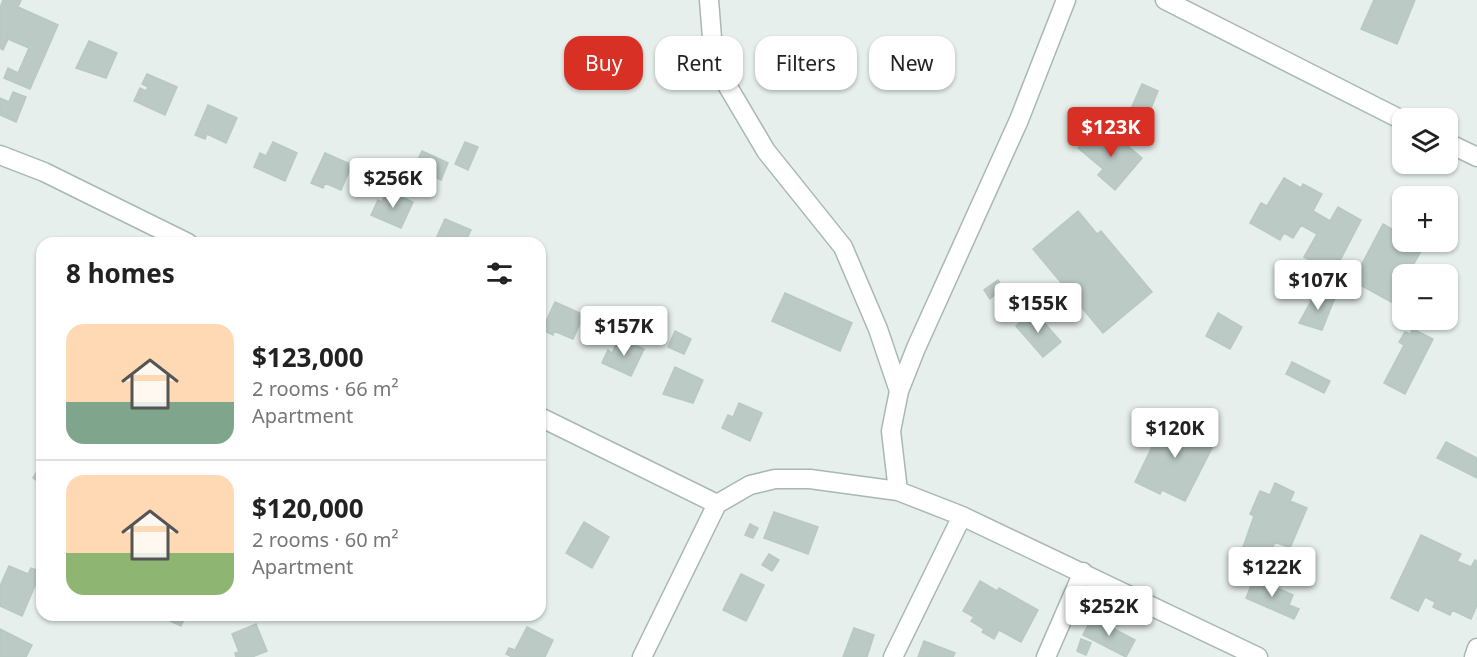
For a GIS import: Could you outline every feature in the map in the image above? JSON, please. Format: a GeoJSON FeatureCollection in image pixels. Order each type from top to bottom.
{"type":"FeatureCollection","features":[{"type":"Feature","properties":{"kind":"street"},"geometry":{"type":"LineString","coordinates":[[709,0],[714,63],[766,151],[843,247],[878,329],[899,391]]}},
{"type":"Feature","properties":{"kind":"street"},"geometry":{"type":"LineString","coordinates":[[898,491],[891,431],[899,391],[916,348],[1019,120],[1066,0]]}},
{"type":"Feature","properties":{"kind":"street"},"geometry":{"type":"LineString","coordinates":[[1165,0],[1392,115]]}},
{"type":"Feature","properties":{"kind":"street"},"geometry":{"type":"LineString","coordinates":[[1458,148],[1477,158]]}},
{"type":"Feature","properties":{"kind":"street"},"geometry":{"type":"LineString","coordinates":[[0,155],[44,172],[176,237]]}},
{"type":"Feature","properties":{"kind":"street"},"geometry":{"type":"LineString","coordinates":[[546,420],[717,504]]}},
{"type":"Feature","properties":{"kind":"street"},"geometry":{"type":"LineString","coordinates":[[642,657],[717,504],[750,484],[775,479],[810,479],[898,491],[962,516],[1083,572],[1237,652],[1258,657]]}},
{"type":"Feature","properties":{"kind":"street"},"geometry":{"type":"LineString","coordinates":[[893,657],[962,516]]}},
{"type":"Feature","properties":{"kind":"street"},"geometry":{"type":"LineString","coordinates":[[1046,657],[1083,572]]}},
{"type":"Feature","properties":{"kind":"street"},"geometry":{"type":"LineString","coordinates":[[1474,657],[1477,648]]}},
{"type":"Feature","properties":{"kind":"building"},"geometry":{"type":"Polygon","coordinates":[[[3,0],[21,0],[18,7],[58,25],[30,89],[4,78],[8,68],[18,73],[29,48],[8,39],[3,50],[0,48],[0,8],[3,0]]]}},
{"type":"Feature","properties":{"kind":"building"},"geometry":{"type":"Polygon","coordinates":[[[1374,0],[1415,0],[1397,44],[1361,29],[1374,0]]]}},
{"type":"Feature","properties":{"kind":"building"},"geometry":{"type":"Polygon","coordinates":[[[89,41],[117,53],[106,78],[76,68],[89,41]]]}},
{"type":"Feature","properties":{"kind":"building"},"geometry":{"type":"Polygon","coordinates":[[[147,74],[177,87],[165,115],[134,101],[140,88],[146,91],[148,87],[142,84],[147,74]]]}},
{"type":"Feature","properties":{"kind":"building"},"geometry":{"type":"Polygon","coordinates":[[[1142,84],[1158,91],[1147,118],[1130,111],[1142,84]]]}},
{"type":"Feature","properties":{"kind":"building"},"geometry":{"type":"Polygon","coordinates":[[[13,92],[26,97],[16,122],[0,115],[0,98],[9,102],[13,92]]]}},
{"type":"Feature","properties":{"kind":"building"},"geometry":{"type":"Polygon","coordinates":[[[208,105],[237,118],[226,143],[207,134],[205,139],[195,135],[208,105]]]}},
{"type":"Feature","properties":{"kind":"building"},"geometry":{"type":"Polygon","coordinates":[[[1092,132],[1105,143],[1113,133],[1142,158],[1115,190],[1098,175],[1103,169],[1078,148],[1092,132]]]}},
{"type":"Feature","properties":{"kind":"building"},"geometry":{"type":"Polygon","coordinates":[[[273,142],[297,153],[285,181],[254,167],[260,153],[266,156],[273,142]]]}},
{"type":"Feature","properties":{"kind":"building"},"geometry":{"type":"Polygon","coordinates":[[[465,142],[478,147],[468,170],[455,164],[465,142]]]}},
{"type":"Feature","properties":{"kind":"building"},"geometry":{"type":"Polygon","coordinates":[[[422,151],[448,163],[441,180],[414,168],[422,151]]]}},
{"type":"Feature","properties":{"kind":"building"},"geometry":{"type":"Polygon","coordinates":[[[325,153],[352,165],[341,190],[325,183],[323,188],[311,183],[325,153]]]}},
{"type":"Feature","properties":{"kind":"building"},"geometry":{"type":"Polygon","coordinates":[[[1284,178],[1301,188],[1303,184],[1322,194],[1313,211],[1330,221],[1338,207],[1361,220],[1333,274],[1304,257],[1317,234],[1301,225],[1293,238],[1284,233],[1280,240],[1250,223],[1261,203],[1267,206],[1284,178]]]}},
{"type":"Feature","properties":{"kind":"building"},"geometry":{"type":"Polygon","coordinates":[[[387,190],[413,202],[401,228],[371,215],[378,200],[382,202],[387,190]]]}},
{"type":"Feature","properties":{"kind":"building"},"geometry":{"type":"Polygon","coordinates":[[[1078,211],[1097,234],[1101,231],[1152,292],[1103,333],[1033,249],[1078,211]]]}},
{"type":"Feature","properties":{"kind":"building"},"geometry":{"type":"Polygon","coordinates":[[[445,219],[471,230],[468,237],[437,237],[445,219]]]}},
{"type":"Feature","properties":{"kind":"building"},"geometry":{"type":"Polygon","coordinates":[[[1383,224],[1392,229],[1392,252],[1421,252],[1414,264],[1392,264],[1392,302],[1353,281],[1383,224]]]}},
{"type":"Feature","properties":{"kind":"building"},"geometry":{"type":"Polygon","coordinates":[[[998,280],[1003,288],[990,299],[984,290],[998,280]]]}},
{"type":"Feature","properties":{"kind":"building"},"geometry":{"type":"Polygon","coordinates":[[[1328,292],[1336,295],[1322,330],[1299,323],[1315,294],[1326,298],[1328,292]]]}},
{"type":"Feature","properties":{"kind":"building"},"geometry":{"type":"Polygon","coordinates":[[[785,293],[852,323],[840,351],[772,321],[785,293]]]}},
{"type":"Feature","properties":{"kind":"building"},"geometry":{"type":"Polygon","coordinates":[[[555,302],[584,315],[573,339],[554,331],[553,335],[546,332],[546,321],[555,302]]]}},
{"type":"Feature","properties":{"kind":"building"},"geometry":{"type":"Polygon","coordinates":[[[1034,311],[1061,342],[1043,357],[1016,326],[1034,311]]]}},
{"type":"Feature","properties":{"kind":"building"},"geometry":{"type":"Polygon","coordinates":[[[1218,313],[1242,327],[1230,349],[1206,336],[1218,313]]]}},
{"type":"Feature","properties":{"kind":"building"},"geometry":{"type":"Polygon","coordinates":[[[1415,330],[1433,339],[1405,394],[1384,383],[1404,345],[1399,342],[1405,332],[1410,334],[1415,330]]]}},
{"type":"Feature","properties":{"kind":"building"},"geometry":{"type":"Polygon","coordinates":[[[675,331],[691,339],[684,354],[668,347],[675,331]]]}},
{"type":"Feature","properties":{"kind":"building"},"geometry":{"type":"Polygon","coordinates":[[[619,338],[644,349],[631,376],[602,363],[608,350],[612,353],[619,338]]]}},
{"type":"Feature","properties":{"kind":"building"},"geometry":{"type":"Polygon","coordinates":[[[1292,362],[1330,381],[1324,393],[1286,374],[1292,362]]]}},
{"type":"Feature","properties":{"kind":"building"},"geometry":{"type":"Polygon","coordinates":[[[675,367],[703,380],[693,403],[663,394],[675,367]]]}},
{"type":"Feature","properties":{"kind":"building"},"geometry":{"type":"Polygon","coordinates":[[[739,403],[762,413],[750,441],[722,428],[728,415],[733,417],[739,403]]]}},
{"type":"Feature","properties":{"kind":"building"},"geometry":{"type":"Polygon","coordinates":[[[1168,414],[1198,429],[1195,434],[1214,444],[1185,501],[1162,490],[1160,494],[1135,482],[1168,414]]]}},
{"type":"Feature","properties":{"kind":"building"},"geometry":{"type":"Polygon","coordinates":[[[1446,442],[1477,458],[1477,478],[1437,458],[1446,442]]]}},
{"type":"Feature","properties":{"kind":"building"},"geometry":{"type":"Polygon","coordinates":[[[1275,483],[1294,492],[1290,501],[1307,508],[1290,548],[1275,542],[1269,557],[1243,547],[1254,516],[1250,514],[1260,491],[1270,495],[1275,483]]]}},
{"type":"Feature","properties":{"kind":"building"},"geometry":{"type":"Polygon","coordinates":[[[774,512],[818,527],[808,554],[764,538],[774,512]]]}},
{"type":"Feature","properties":{"kind":"building"},"geometry":{"type":"Polygon","coordinates":[[[584,522],[609,537],[592,568],[566,553],[584,522]]]}},
{"type":"Feature","properties":{"kind":"building"},"geometry":{"type":"Polygon","coordinates":[[[750,524],[758,528],[753,538],[745,535],[750,524]]]}},
{"type":"Feature","properties":{"kind":"building"},"geometry":{"type":"Polygon","coordinates":[[[1421,535],[1461,554],[1457,561],[1471,567],[1475,560],[1477,561],[1477,605],[1471,619],[1452,610],[1450,615],[1433,607],[1435,602],[1425,597],[1418,611],[1391,598],[1421,535]]]}},
{"type":"Feature","properties":{"kind":"building"},"geometry":{"type":"Polygon","coordinates":[[[769,554],[779,560],[772,571],[762,565],[769,554]]]}},
{"type":"Feature","properties":{"kind":"building"},"geometry":{"type":"Polygon","coordinates":[[[9,566],[28,574],[31,568],[36,570],[36,584],[22,616],[0,606],[0,586],[9,566]]]}},
{"type":"Feature","properties":{"kind":"building"},"geometry":{"type":"Polygon","coordinates":[[[741,574],[764,585],[746,621],[723,610],[741,574]]]}},
{"type":"Feature","properties":{"kind":"building"},"geometry":{"type":"Polygon","coordinates":[[[1254,578],[1293,595],[1289,605],[1299,609],[1294,619],[1246,598],[1254,578]]]}},
{"type":"Feature","properties":{"kind":"building"},"geometry":{"type":"Polygon","coordinates":[[[980,581],[997,591],[999,588],[1038,610],[1021,642],[999,630],[994,639],[982,632],[984,629],[971,621],[974,617],[963,611],[980,581]]]}},
{"type":"Feature","properties":{"kind":"building"},"geometry":{"type":"Polygon","coordinates":[[[1092,617],[1135,640],[1126,657],[1083,635],[1092,617]]]}},
{"type":"Feature","properties":{"kind":"building"},"geometry":{"type":"Polygon","coordinates":[[[170,621],[183,621],[181,626],[170,621]]]}},
{"type":"Feature","properties":{"kind":"building"},"geometry":{"type":"Polygon","coordinates":[[[256,624],[267,651],[252,657],[236,657],[235,653],[239,652],[232,634],[256,624]]]}},
{"type":"Feature","properties":{"kind":"building"},"geometry":{"type":"Polygon","coordinates":[[[527,627],[553,640],[545,657],[512,657],[506,654],[509,648],[515,650],[527,627]]]}},
{"type":"Feature","properties":{"kind":"building"},"geometry":{"type":"Polygon","coordinates":[[[854,628],[874,635],[867,657],[843,657],[854,628]]]}},
{"type":"Feature","properties":{"kind":"building"},"geometry":{"type":"Polygon","coordinates":[[[0,629],[32,645],[26,657],[0,657],[0,629]]]}},
{"type":"Feature","properties":{"kind":"building"},"geometry":{"type":"Polygon","coordinates":[[[1081,639],[1091,643],[1086,655],[1077,651],[1081,639]]]}},
{"type":"Feature","properties":{"kind":"building"},"geometry":{"type":"Polygon","coordinates":[[[924,641],[955,653],[953,657],[918,657],[924,641]]]}}]}
